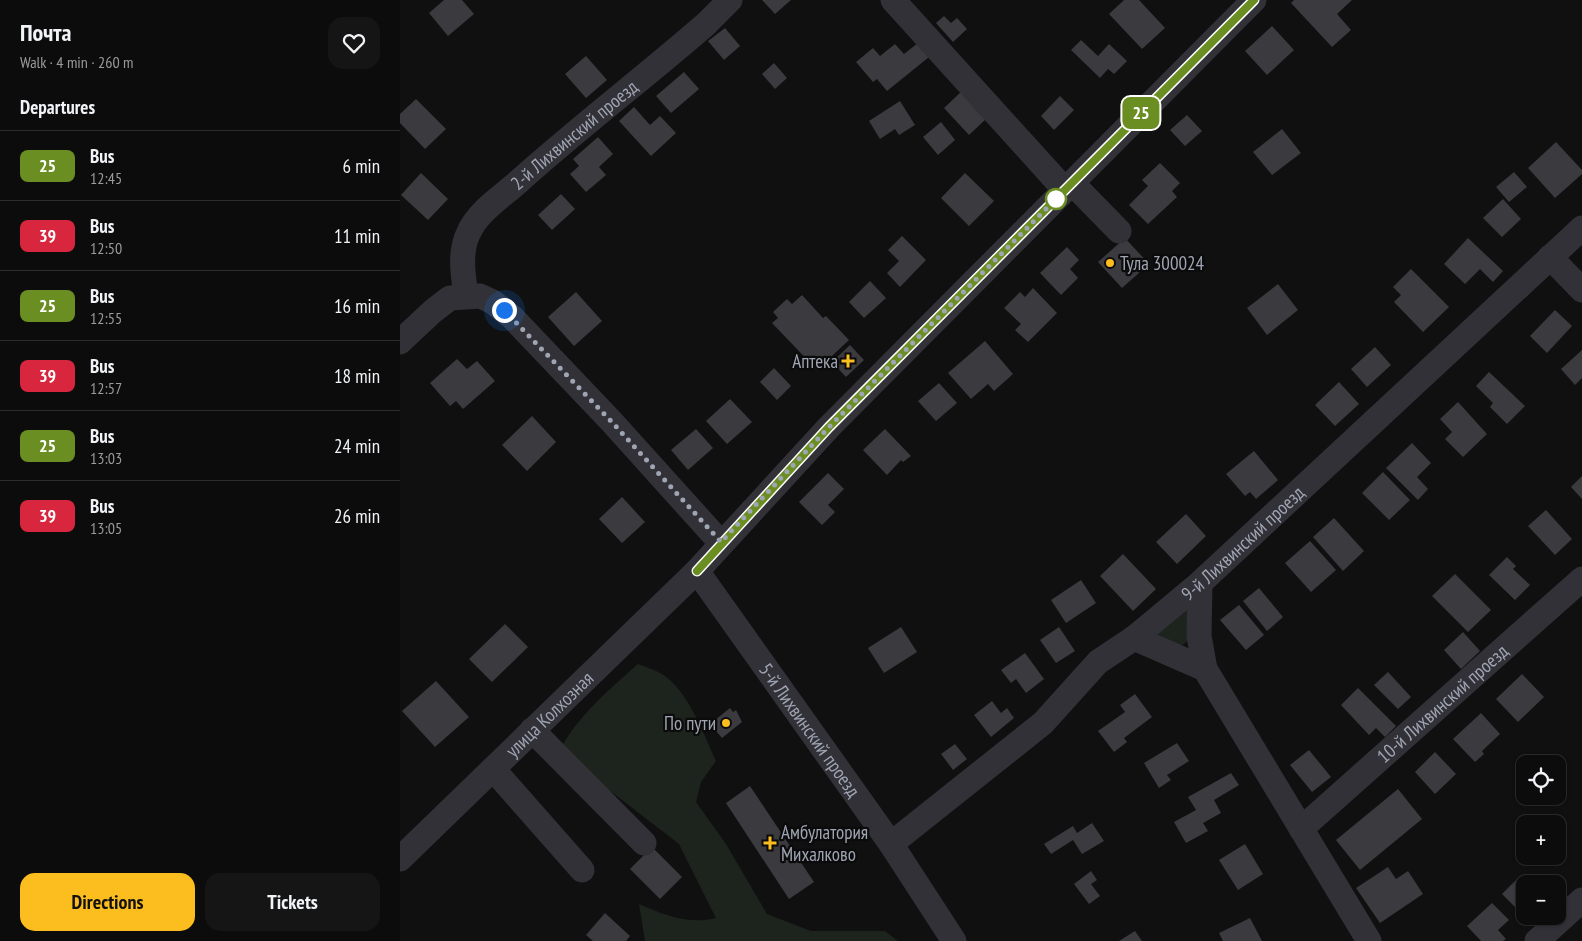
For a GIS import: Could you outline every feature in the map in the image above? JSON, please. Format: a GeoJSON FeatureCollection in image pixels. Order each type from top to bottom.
{"type":"FeatureCollection","features":[{"type":"Feature","properties":{"kind":"street","name":"2-й Лихвинский проезд"},"geometry":{"type":"LineString","coordinates":[[466,295],[462,266],[465,242],[471,227],[483,213],[706,24],[730,0]]}},
{"type":"Feature","properties":{"kind":"street","name":"улица Колхозная"},"geometry":{"type":"LineString","coordinates":[[400,859],[697,571],[721,542],[829,427],[1254,0]]}},
{"type":"Feature","properties":{"kind":"street"},"geometry":{"type":"LineString","coordinates":[[907,5],[1068,186],[1119,231]]}},
{"type":"Feature","properties":{"kind":"street","name":"9-й Лихвинский проезд"},"geometry":{"type":"LineString","coordinates":[[891,844],[1043,723],[1098,662],[1134,638],[1200,583],[1582,228]]}},
{"type":"Feature","properties":{"kind":"street"},"geometry":{"type":"LineString","coordinates":[[1550,256],[1582,290]]}},
{"type":"Feature","properties":{"kind":"street"},"geometry":{"type":"LineString","coordinates":[[400,342],[446,300],[466,295],[487,299],[513,318],[611,421],[721,542]]}},
{"type":"Feature","properties":{"kind":"street","name":"5-й Лихвинский проезд"},"geometry":{"type":"LineString","coordinates":[[697,571],[891,844],[954,941]]}},
{"type":"Feature","properties":{"kind":"street","name":"10-й Лихвинский проезд"},"geometry":{"type":"LineString","coordinates":[[1301,828],[1582,579]]}},
{"type":"Feature","properties":{"kind":"street"},"geometry":{"type":"LineString","coordinates":[[1200,583],[1199,636],[1205,669],[1369,941]]}},
{"type":"Feature","properties":{"kind":"street"},"geometry":{"type":"LineString","coordinates":[[1134,638],[1205,669]]}},
{"type":"Feature","properties":{"kind":"street"},"geometry":{"type":"LineString","coordinates":[[532,730],[644,843]]}},
{"type":"Feature","properties":{"kind":"street"},"geometry":{"type":"LineString","coordinates":[[492,769],[582,870]]}},
{"type":"Feature","properties":{"kind":"street"},"geometry":{"type":"LineString","coordinates":[[1537,941],[1582,900]]}},
{"type":"Feature","properties":{"kind":"shaded area"},"geometry":{"type":"Polygon","coordinates":[[[1182,607],[1190,611],[1190,639],[1179,648],[1151,634],[1182,607]]]}},
{"type":"Feature","properties":{"kind":"shaded area"},"geometry":{"type":"Polygon","coordinates":[[[638,664],[670,680],[694,712],[716,761],[701,782],[696,802],[726,844],[767,914],[811,931],[885,931],[898,941],[645,941],[639,904],[686,920],[716,918],[679,844],[583,770],[562,746],[587,712],[638,664]]]}},
{"type":"Feature","properties":{"kind":"building"},"geometry":{"type":"Polygon","coordinates":[[[444,0],[462,0],[474,14],[448,36],[429,13],[444,0]]]}},
{"type":"Feature","properties":{"kind":"building"},"geometry":{"type":"Polygon","coordinates":[[[762,0],[791,0],[775,14],[762,0]]]}},
{"type":"Feature","properties":{"kind":"building"},"geometry":{"type":"Polygon","coordinates":[[[1124,0],[1139,0],[1165,28],[1142,49],[1109,14],[1124,0]]]}},
{"type":"Feature","properties":{"kind":"building"},"geometry":{"type":"Polygon","coordinates":[[[1294,0],[1352,0],[1337,14],[1351,30],[1332,47],[1291,3],[1294,0]]]}},
{"type":"Feature","properties":{"kind":"building"},"geometry":{"type":"Polygon","coordinates":[[[944,16],[951,23],[957,18],[967,29],[953,42],[936,23],[944,16]]]}},
{"type":"Feature","properties":{"kind":"building"},"geometry":{"type":"Polygon","coordinates":[[[1272,26],[1294,50],[1267,75],[1245,51],[1272,26]]]}},
{"type":"Feature","properties":{"kind":"building"},"geometry":{"type":"Polygon","coordinates":[[[725,28],[740,46],[724,60],[708,41],[725,28]]]}},
{"type":"Feature","properties":{"kind":"building"},"geometry":{"type":"Polygon","coordinates":[[[1081,40],[1098,56],[1109,44],[1127,61],[1114,74],[1108,69],[1100,78],[1071,50],[1081,40]]]}},
{"type":"Feature","properties":{"kind":"building"},"geometry":{"type":"Polygon","coordinates":[[[918,43],[929,57],[887,91],[877,79],[873,82],[856,62],[873,48],[880,56],[895,44],[904,54],[918,43]]]}},
{"type":"Feature","properties":{"kind":"building"},"geometry":{"type":"Polygon","coordinates":[[[586,56],[607,80],[586,98],[565,74],[586,56]]]}},
{"type":"Feature","properties":{"kind":"building"},"geometry":{"type":"Polygon","coordinates":[[[774,63],[787,78],[775,89],[762,74],[774,63]]]}},
{"type":"Feature","properties":{"kind":"building"},"geometry":{"type":"Polygon","coordinates":[[[684,72],[699,89],[671,113],[656,96],[684,72]]]}},
{"type":"Feature","properties":{"kind":"building"},"geometry":{"type":"Polygon","coordinates":[[[962,91],[987,118],[969,135],[944,108],[962,91]]]}},
{"type":"Feature","properties":{"kind":"building"},"geometry":{"type":"Polygon","coordinates":[[[1060,96],[1074,110],[1054,130],[1041,116],[1060,96]]]}},
{"type":"Feature","properties":{"kind":"building"},"geometry":{"type":"Polygon","coordinates":[[[416,99],[446,129],[425,149],[400,123],[400,114],[416,99]]]}},
{"type":"Feature","properties":{"kind":"building"},"geometry":{"type":"Polygon","coordinates":[[[900,101],[915,125],[899,135],[895,129],[880,139],[869,121],[900,101]]]}},
{"type":"Feature","properties":{"kind":"building"},"geometry":{"type":"Polygon","coordinates":[[[634,107],[650,125],[660,116],[676,133],[651,156],[619,121],[634,107]]]}},
{"type":"Feature","properties":{"kind":"building"},"geometry":{"type":"Polygon","coordinates":[[[1187,115],[1202,131],[1185,146],[1170,130],[1187,115]]]}},
{"type":"Feature","properties":{"kind":"building"},"geometry":{"type":"Polygon","coordinates":[[[941,122],[955,140],[938,155],[923,137],[941,122]]]}},
{"type":"Feature","properties":{"kind":"building"},"geometry":{"type":"Polygon","coordinates":[[[1282,129],[1301,153],[1272,175],[1253,152],[1282,129]]]}},
{"type":"Feature","properties":{"kind":"building"},"geometry":{"type":"Polygon","coordinates":[[[598,137],[613,154],[599,167],[606,175],[586,192],[570,174],[579,166],[573,159],[598,137]]]}},
{"type":"Feature","properties":{"kind":"building"},"geometry":{"type":"Polygon","coordinates":[[[1556,142],[1582,170],[1582,174],[1555,198],[1528,168],[1556,142]]]}},
{"type":"Feature","properties":{"kind":"building"},"geometry":{"type":"Polygon","coordinates":[[[1160,163],[1180,183],[1172,191],[1177,197],[1148,224],[1129,205],[1148,186],[1142,180],[1160,163]]]}},
{"type":"Feature","properties":{"kind":"building"},"geometry":{"type":"Polygon","coordinates":[[[1514,172],[1527,187],[1509,202],[1496,187],[1514,172]]]}},
{"type":"Feature","properties":{"kind":"building"},"geometry":{"type":"Polygon","coordinates":[[[421,173],[448,199],[428,220],[401,195],[421,173]]]}},
{"type":"Feature","properties":{"kind":"building"},"geometry":{"type":"Polygon","coordinates":[[[965,173],[994,201],[969,226],[941,198],[965,173]]]}},
{"type":"Feature","properties":{"kind":"building"},"geometry":{"type":"Polygon","coordinates":[[[561,194],[575,209],[552,230],[538,215],[561,194]]]}},
{"type":"Feature","properties":{"kind":"building"},"geometry":{"type":"Polygon","coordinates":[[[1503,199],[1521,219],[1502,237],[1483,218],[1503,199]]]}},
{"type":"Feature","properties":{"kind":"building"},"geometry":{"type":"Polygon","coordinates":[[[902,236],[926,260],[900,287],[887,273],[899,261],[888,250],[902,236]]]}},
{"type":"Feature","properties":{"kind":"building"},"geometry":{"type":"Polygon","coordinates":[[[1125,238],[1149,264],[1122,288],[1098,262],[1125,238]]]}},
{"type":"Feature","properties":{"kind":"building"},"geometry":{"type":"Polygon","coordinates":[[[1468,238],[1503,271],[1493,282],[1480,269],[1465,284],[1444,264],[1468,238]]]}},
{"type":"Feature","properties":{"kind":"building"},"geometry":{"type":"Polygon","coordinates":[[[1067,247],[1079,260],[1070,269],[1078,278],[1061,295],[1040,273],[1067,247]]]}},
{"type":"Feature","properties":{"kind":"building"},"geometry":{"type":"Polygon","coordinates":[[[1411,269],[1449,307],[1423,332],[1394,302],[1401,295],[1393,287],[1411,269]]]}},
{"type":"Feature","properties":{"kind":"building"},"geometry":{"type":"Polygon","coordinates":[[[870,281],[886,298],[864,318],[849,302],[870,281]]]}},
{"type":"Feature","properties":{"kind":"building"},"geometry":{"type":"Polygon","coordinates":[[[1278,284],[1298,310],[1267,335],[1247,308],[1278,284]]]}},
{"type":"Feature","properties":{"kind":"building"},"geometry":{"type":"Polygon","coordinates":[[[1033,288],[1057,313],[1028,342],[1015,330],[1021,324],[1004,308],[1020,292],[1025,297],[1033,288]]]}},
{"type":"Feature","properties":{"kind":"building"},"geometry":{"type":"Polygon","coordinates":[[[576,292],[602,321],[574,346],[548,317],[576,292]]]}},
{"type":"Feature","properties":{"kind":"building"},"geometry":{"type":"Polygon","coordinates":[[[802,295],[823,318],[826,316],[849,340],[817,370],[772,323],[778,318],[773,312],[787,299],[792,304],[802,295]]]}},
{"type":"Feature","properties":{"kind":"building"},"geometry":{"type":"Polygon","coordinates":[[[1555,310],[1572,326],[1547,353],[1530,336],[1555,310]]]}},
{"type":"Feature","properties":{"kind":"building"},"geometry":{"type":"Polygon","coordinates":[[[985,341],[1013,374],[994,391],[988,384],[971,399],[948,373],[985,341]]]}},
{"type":"Feature","properties":{"kind":"building","name":"Аптека"},"geometry":{"type":"Polygon","coordinates":[[[850,345],[864,360],[846,377],[832,362],[850,345]]]}},
{"type":"Feature","properties":{"kind":"building"},"geometry":{"type":"Polygon","coordinates":[[[1375,347],[1391,365],[1367,387],[1351,369],[1375,347]]]}},
{"type":"Feature","properties":{"kind":"building"},"geometry":{"type":"Polygon","coordinates":[[[1582,350],[1582,378],[1575,385],[1561,369],[1582,350]]]}},
{"type":"Feature","properties":{"kind":"building"},"geometry":{"type":"Polygon","coordinates":[[[457,359],[467,369],[477,361],[495,381],[463,409],[456,401],[450,406],[430,383],[457,359]]]}},
{"type":"Feature","properties":{"kind":"building"},"geometry":{"type":"Polygon","coordinates":[[[774,368],[791,386],[777,400],[760,382],[774,368]]]}},
{"type":"Feature","properties":{"kind":"building"},"geometry":{"type":"Polygon","coordinates":[[[1489,372],[1525,406],[1507,424],[1490,407],[1493,403],[1476,386],[1489,372]]]}},
{"type":"Feature","properties":{"kind":"building"},"geometry":{"type":"Polygon","coordinates":[[[1339,382],[1359,404],[1335,426],[1315,405],[1339,382]]]}},
{"type":"Feature","properties":{"kind":"building"},"geometry":{"type":"Polygon","coordinates":[[[939,383],[957,403],[936,421],[918,401],[939,383]]]}},
{"type":"Feature","properties":{"kind":"building"},"geometry":{"type":"Polygon","coordinates":[[[730,399],[752,422],[727,444],[706,421],[730,399]]]}},
{"type":"Feature","properties":{"kind":"building"},"geometry":{"type":"Polygon","coordinates":[[[1458,402],[1487,434],[1463,457],[1445,439],[1452,432],[1440,419],[1458,402]]]}},
{"type":"Feature","properties":{"kind":"building"},"geometry":{"type":"Polygon","coordinates":[[[532,416],[556,442],[527,471],[502,445],[532,416]]]}},
{"type":"Feature","properties":{"kind":"building"},"geometry":{"type":"Polygon","coordinates":[[[696,429],[713,448],[688,470],[671,450],[696,429]]]}},
{"type":"Feature","properties":{"kind":"building"},"geometry":{"type":"Polygon","coordinates":[[[885,429],[911,456],[903,462],[901,460],[887,475],[863,450],[885,429]]]}},
{"type":"Feature","properties":{"kind":"building"},"geometry":{"type":"Polygon","coordinates":[[[1412,443],[1431,463],[1417,477],[1428,489],[1418,500],[1386,468],[1412,443]]]}},
{"type":"Feature","properties":{"kind":"building"},"geometry":{"type":"Polygon","coordinates":[[[1254,451],[1278,480],[1256,499],[1250,492],[1245,496],[1226,474],[1254,451]]]}},
{"type":"Feature","properties":{"kind":"building"},"geometry":{"type":"Polygon","coordinates":[[[1383,472],[1410,500],[1389,520],[1362,493],[1383,472]]]}},
{"type":"Feature","properties":{"kind":"building"},"geometry":{"type":"Polygon","coordinates":[[[828,473],[844,489],[828,505],[835,512],[822,525],[799,502],[828,473]]]}},
{"type":"Feature","properties":{"kind":"building"},"geometry":{"type":"Polygon","coordinates":[[[1582,476],[1582,499],[1571,487],[1582,476]]]}},
{"type":"Feature","properties":{"kind":"building"},"geometry":{"type":"Polygon","coordinates":[[[622,497],[645,522],[622,543],[599,519],[622,497]]]}},
{"type":"Feature","properties":{"kind":"building"},"geometry":{"type":"Polygon","coordinates":[[[1546,510],[1572,539],[1555,555],[1528,526],[1546,510]]]}},
{"type":"Feature","properties":{"kind":"building"},"geometry":{"type":"Polygon","coordinates":[[[1186,514],[1206,536],[1177,564],[1156,542],[1186,514]]]}},
{"type":"Feature","properties":{"kind":"building"},"geometry":{"type":"Polygon","coordinates":[[[1334,518],[1364,551],[1343,571],[1313,537],[1334,518]]]}},
{"type":"Feature","properties":{"kind":"building"},"geometry":{"type":"Polygon","coordinates":[[[1310,541],[1336,570],[1311,592],[1285,563],[1310,541]]]}},
{"type":"Feature","properties":{"kind":"building"},"geometry":{"type":"Polygon","coordinates":[[[1123,554],[1156,589],[1133,611],[1100,576],[1123,554]]]}},
{"type":"Feature","properties":{"kind":"building"},"geometry":{"type":"Polygon","coordinates":[[[1507,557],[1516,566],[1513,569],[1530,585],[1515,600],[1489,575],[1507,557]]]}},
{"type":"Feature","properties":{"kind":"building"},"geometry":{"type":"Polygon","coordinates":[[[1455,574],[1491,610],[1468,632],[1432,596],[1455,574]]]}},
{"type":"Feature","properties":{"kind":"building"},"geometry":{"type":"Polygon","coordinates":[[[1081,580],[1096,603],[1066,623],[1051,600],[1081,580]]]}},
{"type":"Feature","properties":{"kind":"building"},"geometry":{"type":"Polygon","coordinates":[[[1259,588],[1283,617],[1267,631],[1243,601],[1259,588]]]}},
{"type":"Feature","properties":{"kind":"building"},"geometry":{"type":"Polygon","coordinates":[[[1239,605],[1264,635],[1246,650],[1220,620],[1239,605]]]}},
{"type":"Feature","properties":{"kind":"building"},"geometry":{"type":"Polygon","coordinates":[[[505,624],[528,647],[492,682],[469,659],[505,624]]]}},
{"type":"Feature","properties":{"kind":"building"},"geometry":{"type":"Polygon","coordinates":[[[901,627],[917,652],[884,673],[868,648],[901,627]]]}},
{"type":"Feature","properties":{"kind":"building"},"geometry":{"type":"Polygon","coordinates":[[[1059,627],[1075,651],[1056,663],[1040,640],[1059,627]]]}},
{"type":"Feature","properties":{"kind":"building"},"geometry":{"type":"Polygon","coordinates":[[[1463,632],[1480,651],[1461,669],[1444,650],[1463,632]]]}},
{"type":"Feature","properties":{"kind":"building"},"geometry":{"type":"Polygon","coordinates":[[[1025,653],[1044,679],[1026,693],[1016,679],[1011,683],[1001,670],[1025,653]]]}},
{"type":"Feature","properties":{"kind":"building"},"geometry":{"type":"Polygon","coordinates":[[[1388,672],[1411,697],[1398,709],[1374,685],[1388,672]]]}},
{"type":"Feature","properties":{"kind":"building"},"geometry":{"type":"Polygon","coordinates":[[[1522,674],[1544,697],[1518,722],[1496,699],[1522,674]]]}},
{"type":"Feature","properties":{"kind":"building"},"geometry":{"type":"Polygon","coordinates":[[[436,681],[469,717],[435,747],[402,711],[436,681]]]}},
{"type":"Feature","properties":{"kind":"building"},"geometry":{"type":"Polygon","coordinates":[[[1358,688],[1396,726],[1385,737],[1376,728],[1369,735],[1341,705],[1358,688]]]}},
{"type":"Feature","properties":{"kind":"building"},"geometry":{"type":"Polygon","coordinates":[[[1135,694],[1152,717],[1124,738],[1127,742],[1114,752],[1098,731],[1125,712],[1120,705],[1135,694]]]}},
{"type":"Feature","properties":{"kind":"building"},"geometry":{"type":"Polygon","coordinates":[[[992,701],[1001,713],[1007,708],[1014,718],[991,737],[974,715],[992,701]]]}},
{"type":"Feature","properties":{"kind":"building","name":"По пути"},"geometry":{"type":"Polygon","coordinates":[[[730,708],[733,712],[736,710],[742,722],[722,738],[710,724],[730,708]]]}},
{"type":"Feature","properties":{"kind":"building"},"geometry":{"type":"Polygon","coordinates":[[[1481,713],[1500,734],[1482,751],[1484,754],[1475,762],[1453,739],[1481,713]]]}},
{"type":"Feature","properties":{"kind":"building"},"geometry":{"type":"Polygon","coordinates":[[[1177,743],[1189,761],[1167,775],[1171,780],[1159,788],[1144,763],[1177,743]]]}},
{"type":"Feature","properties":{"kind":"building"},"geometry":{"type":"Polygon","coordinates":[[[955,744],[967,759],[953,770],[941,754],[955,744]]]}},
{"type":"Feature","properties":{"kind":"building"},"geometry":{"type":"Polygon","coordinates":[[[1309,750],[1331,777],[1312,792],[1290,765],[1309,750]]]}},
{"type":"Feature","properties":{"kind":"building"},"geometry":{"type":"Polygon","coordinates":[[[1435,752],[1456,774],[1435,794],[1415,772],[1435,752]]]}},
{"type":"Feature","properties":{"kind":"building"},"geometry":{"type":"Polygon","coordinates":[[[1231,773],[1239,785],[1214,800],[1221,813],[1203,823],[1208,831],[1186,843],[1174,822],[1196,810],[1188,797],[1231,773]]]}},
{"type":"Feature","properties":{"kind":"building","name":"Амбулатория Михалково"},"geometry":{"type":"Polygon","coordinates":[[[750,786],[814,882],[789,899],[726,803],[750,786]]]}},
{"type":"Feature","properties":{"kind":"building"},"geometry":{"type":"Polygon","coordinates":[[[1398,789],[1422,819],[1360,870],[1336,840],[1398,789]]]}},
{"type":"Feature","properties":{"kind":"building"},"geometry":{"type":"Polygon","coordinates":[[[1092,823],[1104,841],[1082,854],[1073,840],[1051,854],[1044,844],[1073,826],[1077,833],[1092,823]]]}},
{"type":"Feature","properties":{"kind":"building"},"geometry":{"type":"Polygon","coordinates":[[[1245,844],[1263,874],[1238,890],[1219,860],[1245,844]]]}},
{"type":"Feature","properties":{"kind":"building"},"geometry":{"type":"Polygon","coordinates":[[[652,847],[682,877],[660,899],[630,869],[652,847]]]}},
{"type":"Feature","properties":{"kind":"building"},"geometry":{"type":"Polygon","coordinates":[[[1388,867],[1396,879],[1408,871],[1423,894],[1380,923],[1356,888],[1388,867]]]}},
{"type":"Feature","properties":{"kind":"building"},"geometry":{"type":"Polygon","coordinates":[[[1091,871],[1097,880],[1091,884],[1100,896],[1089,904],[1074,884],[1091,871]]]}},
{"type":"Feature","properties":{"kind":"building"},"geometry":{"type":"Polygon","coordinates":[[[1516,880],[1516,908],[1502,894],[1516,880]]]}},
{"type":"Feature","properties":{"kind":"building"},"geometry":{"type":"Polygon","coordinates":[[[1492,903],[1509,920],[1498,930],[1506,939],[1503,941],[1481,941],[1467,926],[1492,903]]]}},
{"type":"Feature","properties":{"kind":"building"},"geometry":{"type":"Polygon","coordinates":[[[605,913],[630,936],[626,941],[593,941],[586,935],[605,913]]]}},
{"type":"Feature","properties":{"kind":"building"},"geometry":{"type":"Polygon","coordinates":[[[1250,918],[1262,941],[1223,941],[1219,933],[1250,918]]]}},
{"type":"Feature","properties":{"kind":"building"},"geometry":{"type":"Polygon","coordinates":[[[1135,931],[1142,941],[1119,941],[1135,931]]]}},
{"type":"Feature","properties":{"kind":"bus line","name":"25"},"geometry":{"type":"LineString","coordinates":[[697,571],[721,542],[829,427],[1254,0]]}},
{"type":"Feature","properties":{"kind":"place","name":"Тула 300024"},"geometry":{"type":"Point","coordinates":[1110,263]}},
{"type":"Feature","properties":{"kind":"place","name":"Аптека"},"geometry":{"type":"Point","coordinates":[848,361]}},
{"type":"Feature","properties":{"kind":"place","name":"По пути"},"geometry":{"type":"Point","coordinates":[726,723]}},
{"type":"Feature","properties":{"kind":"place","name":"Амбулатория Михалково"},"geometry":{"type":"Point","coordinates":[770,843]}},
{"type":"Feature","properties":{"kind":"route"},"geometry":{"type":"LineString","coordinates":[[504,310],[611,421],[721,542],[829,427],[1056,199]]}}]}
